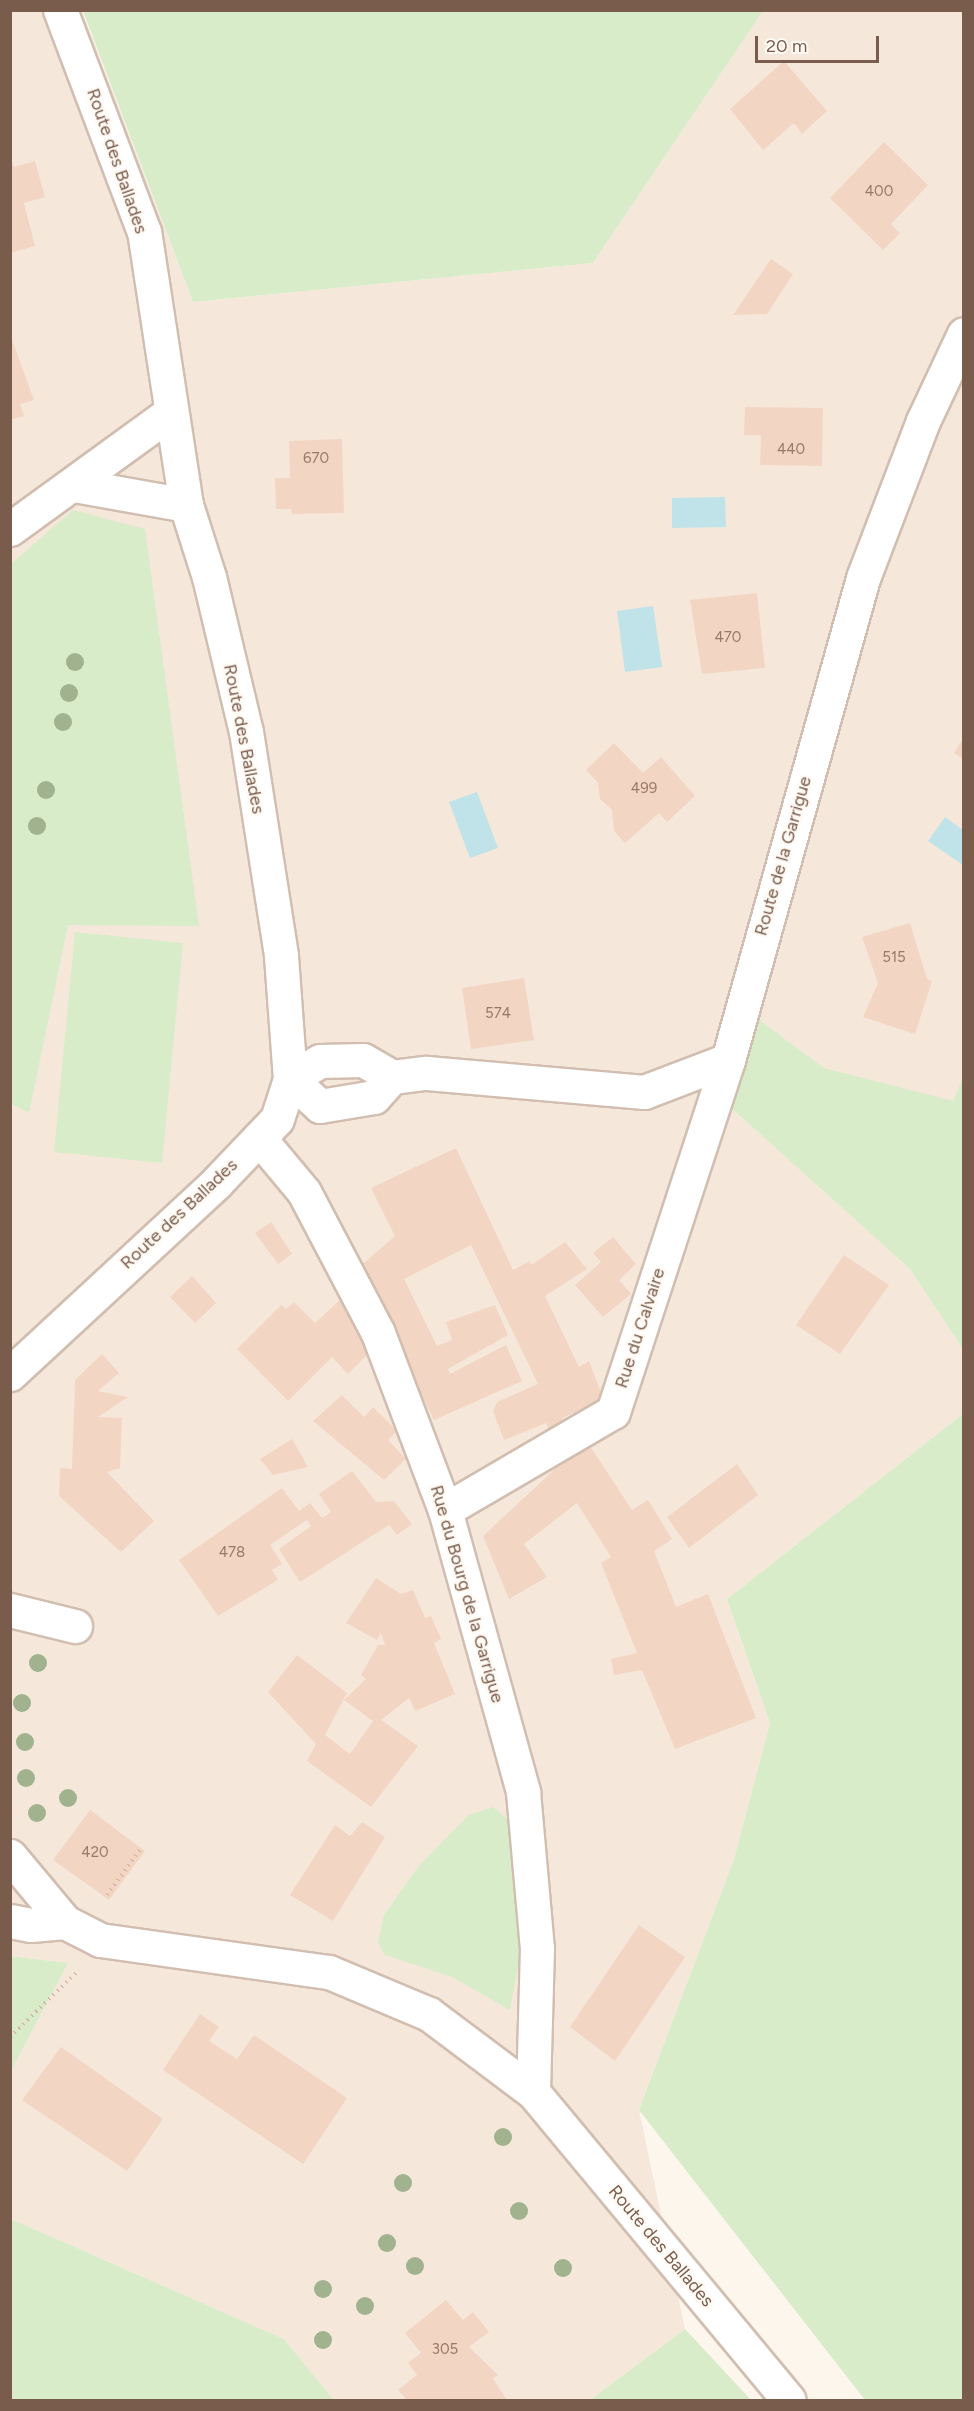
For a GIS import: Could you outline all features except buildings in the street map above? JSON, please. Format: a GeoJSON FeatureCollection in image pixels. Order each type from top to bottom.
{"type":"FeatureCollection","features":[{"type":"Feature","properties":{"kind":"street","name":"Route des Ballades"},"geometry":{"type":"LineString","coordinates":[[10,1374],[259,1138],[277,1119],[290,1079],[281,955],[246,732],[209,577],[186,505],[144,232],[60,10]]}},
{"type":"Feature","properties":{"kind":"street","name":"Route de la Garrigue"},"geometry":{"type":"LineString","coordinates":[[728,1060],[863,578],[923,422],[963,334]]}},
{"type":"Feature","properties":{"kind":"street"},"geometry":{"type":"LineString","coordinates":[[10,529],[74,485],[171,412]]}},
{"type":"Feature","properties":{"kind":"street"},"geometry":{"type":"LineString","coordinates":[[74,485],[186,505]]}},
{"type":"Feature","properties":{"kind":"street"},"geometry":{"type":"LineString","coordinates":[[392,1077],[374,1097],[320,1106],[290,1079],[320,1060],[363,1060],[392,1077],[427,1074],[644,1092],[728,1060]]}},
{"type":"Feature","properties":{"kind":"street","name":"Rue du Calvaire"},"geometry":{"type":"LineString","coordinates":[[445,1510],[613,1412],[728,1060]]}},
{"type":"Feature","properties":{"kind":"street","name":"Rue du Bourg de la Garrigue"},"geometry":{"type":"LineString","coordinates":[[259,1138],[304,1192],[378,1333],[445,1510],[523,1792],[537,1948],[533,2092]]}},
{"type":"Feature","properties":{"kind":"street"},"geometry":{"type":"LineString","coordinates":[[10,1610],[75,1626]]}},
{"type":"Feature","properties":{"kind":"street"},"geometry":{"type":"LineString","coordinates":[[10,1856],[65,1922]]}},
{"type":"Feature","properties":{"kind":"street"},"geometry":{"type":"LineString","coordinates":[[10,1921],[31,1925],[65,1922]]}},
{"type":"Feature","properties":{"kind":"street","name":"Route des Ballades"},"geometry":{"type":"LineString","coordinates":[[65,1922],[100,1940],[329,1972],[429,2014],[533,2092],[789,2400]]}},
{"type":"Feature","properties":{"kind":"path"},"geometry":{"type":"LineString","coordinates":[[107,1895],[141,1848]]}},
{"type":"Feature","properties":{"kind":"path"},"geometry":{"type":"LineString","coordinates":[[10,2037],[78,1973],[100,1940]]}},
{"type":"Feature","properties":{"kind":"shaded area"},"geometry":{"type":"Polygon","coordinates":[[[11,11],[82,11],[193,302],[593,263],[763,11],[963,11],[963,1077],[953,1102],[823,1068],[757,1018],[730,1107],[910,1269],[963,1349],[963,1414],[727,1599],[770,1723],[734,1859],[639,2110],[685,2329],[590,2400],[334,2400],[284,2339],[11,2219],[11,2071],[68,1963],[11,1956],[11,11]]]}},
{"type":"Feature","properties":{"kind":"green space"},"geometry":{"type":"Polygon","coordinates":[[[83,11],[763,11],[593,263],[193,302],[83,11]]]}},
{"type":"Feature","properties":{"kind":"green space"},"geometry":{"type":"Polygon","coordinates":[[[73,510],[145,529],[199,926],[68,925],[29,1113],[10,1103],[11,564],[73,510]]]}},
{"type":"Feature","properties":{"kind":"green space"},"geometry":{"type":"Polygon","coordinates":[[[75,932],[183,943],[162,1163],[54,1152],[75,932]]]}},
{"type":"Feature","properties":{"kind":"green space"},"geometry":{"type":"Polygon","coordinates":[[[757,1018],[824,1068],[953,1101],[963,1077],[963,1349],[910,1269],[730,1107],[757,1018]]]}},
{"type":"Feature","properties":{"kind":"green space"},"geometry":{"type":"Polygon","coordinates":[[[963,1414],[963,2400],[865,2400],[639,2110],[734,1859],[770,1723],[727,1599],[963,1414]]]}},
{"type":"Feature","properties":{"kind":"green space"},"geometry":{"type":"Polygon","coordinates":[[[493,1807],[515,1825],[521,1950],[510,2010],[452,1977],[385,1955],[378,1943],[384,1915],[418,1867],[469,1815],[493,1807]]]}},
{"type":"Feature","properties":{"kind":"green space"},"geometry":{"type":"Polygon","coordinates":[[[10,1956],[68,1963],[11,2071],[10,1956]]]}},
{"type":"Feature","properties":{"kind":"green space"},"geometry":{"type":"Polygon","coordinates":[[[11,2219],[284,2339],[334,2400],[11,2400],[11,2219]]]}},
{"type":"Feature","properties":{"kind":"green space"},"geometry":{"type":"Polygon","coordinates":[[[685,2329],[751,2400],[590,2400],[685,2329]]]}},
{"type":"Feature","properties":{"kind":"water"},"geometry":{"type":"Polygon","coordinates":[[[725,497],[726,527],[672,528],[672,498],[725,497]]]}},
{"type":"Feature","properties":{"kind":"water"},"geometry":{"type":"Polygon","coordinates":[[[653,606],[662,667],[625,672],[617,611],[653,606]]]}},
{"type":"Feature","properties":{"kind":"water"},"geometry":{"type":"Polygon","coordinates":[[[477,792],[498,848],[470,858],[449,802],[477,792]]]}},
{"type":"Feature","properties":{"kind":"water"},"geometry":{"type":"Polygon","coordinates":[[[945,817],[963,830],[963,865],[928,841],[945,817]]]}}]}
